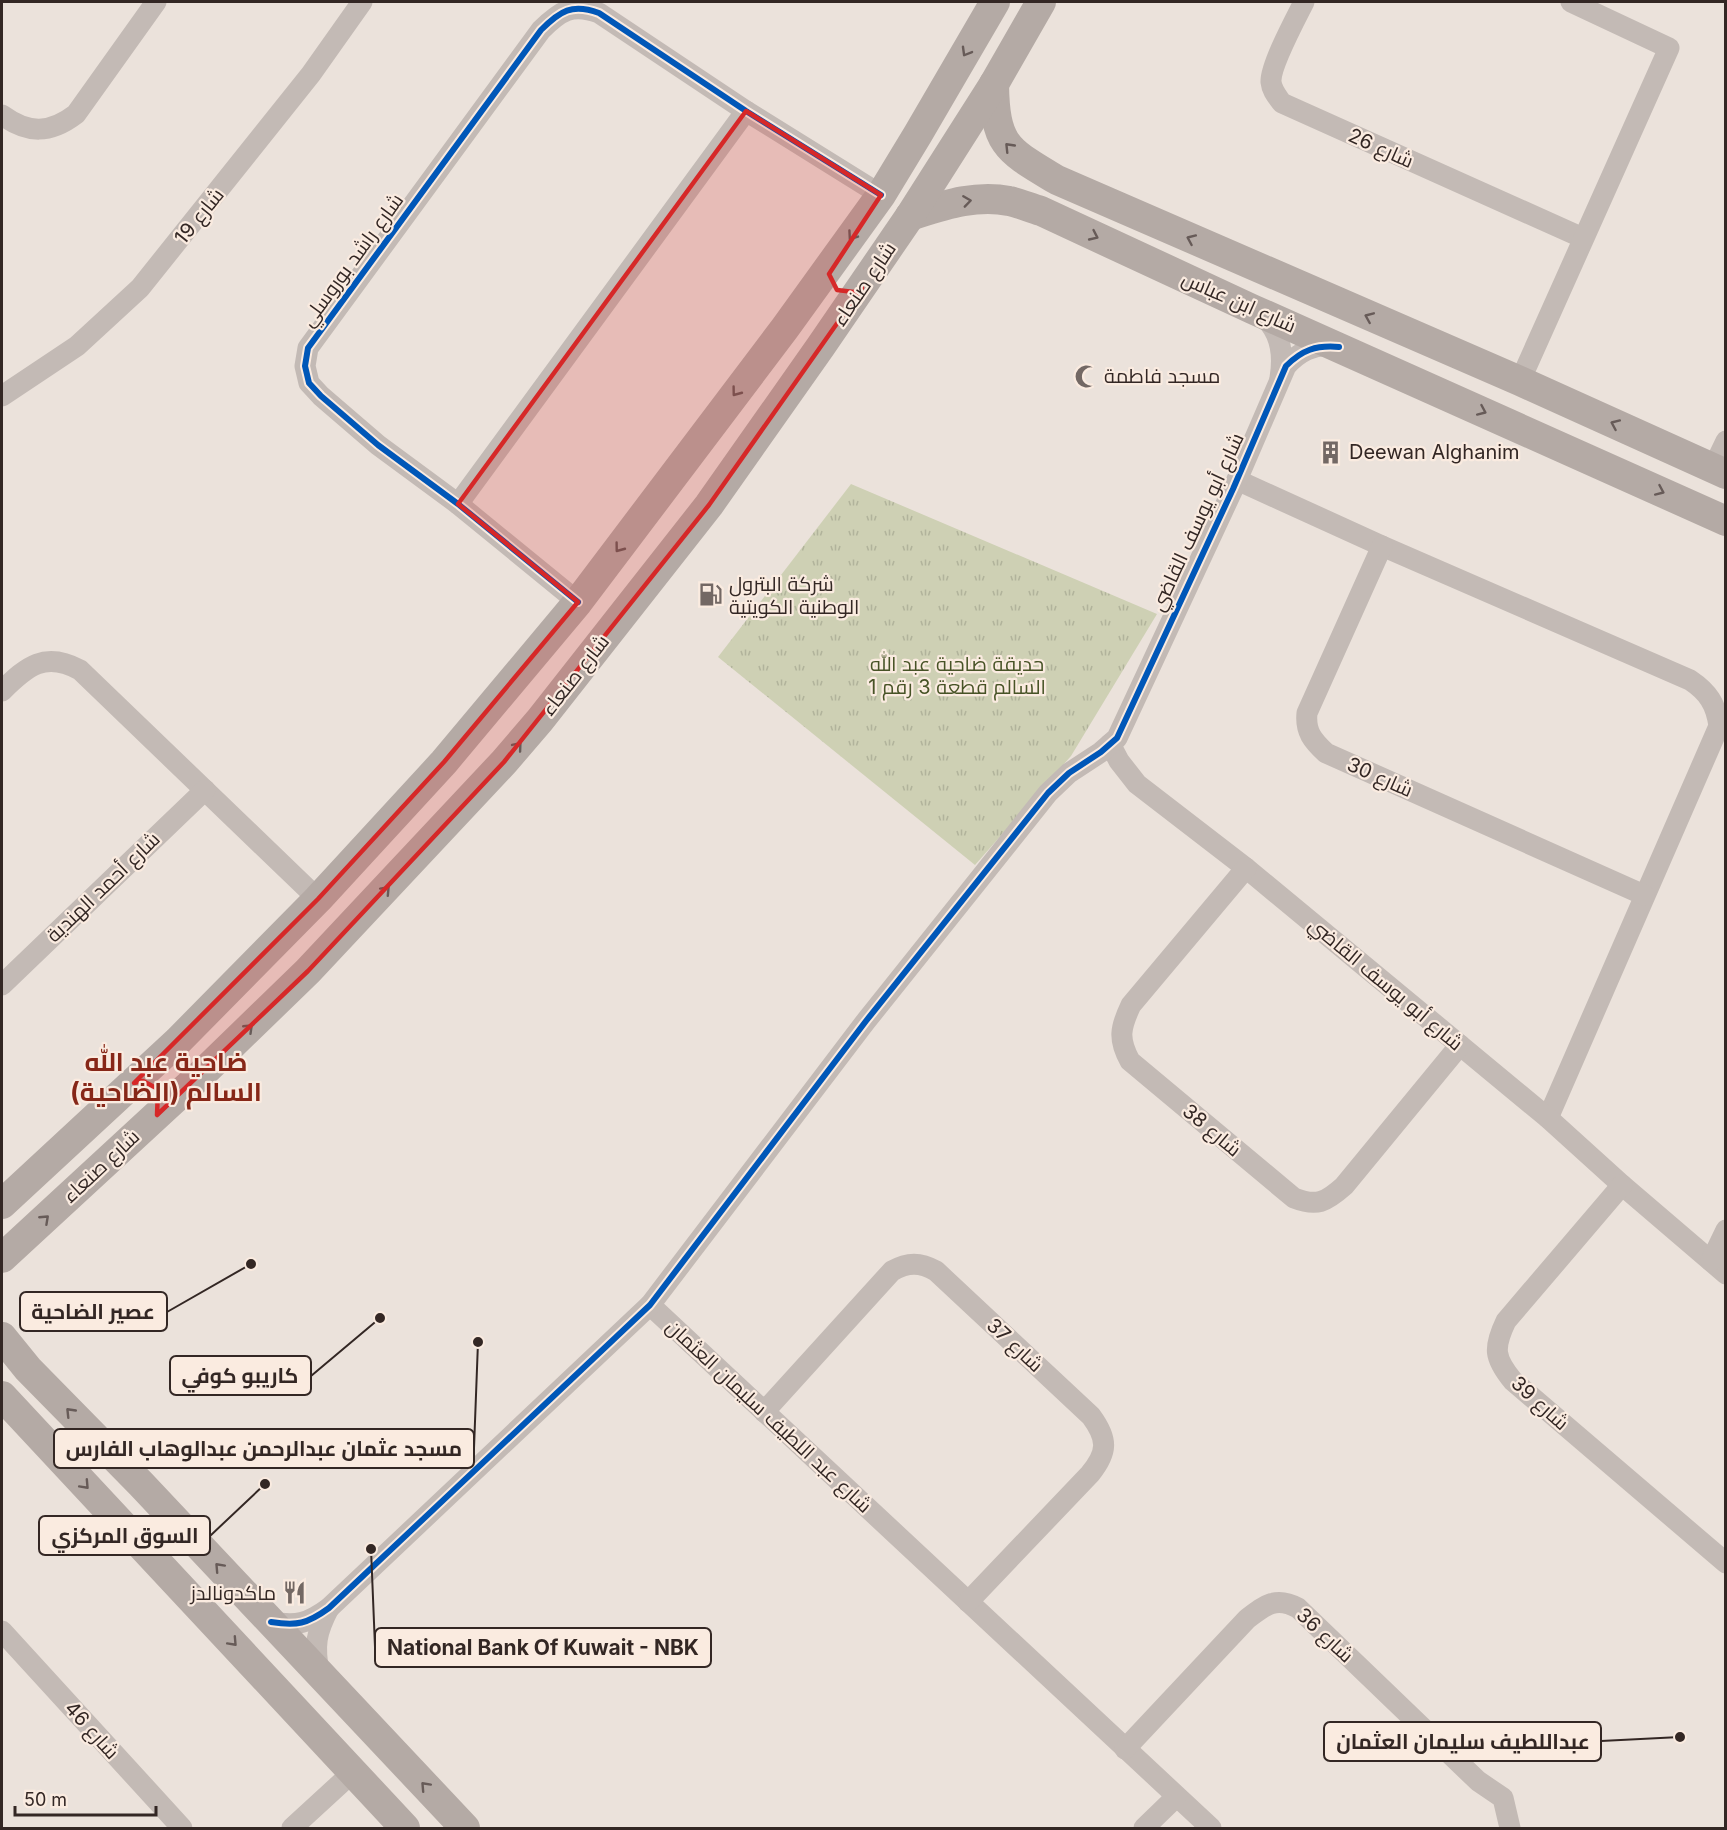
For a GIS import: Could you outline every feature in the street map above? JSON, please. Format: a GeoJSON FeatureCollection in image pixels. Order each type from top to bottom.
{"type":"FeatureCollection","features":[{"type":"Feature","properties":{"kind":"main road","name":"شارع صنعاء"},"geometry":{"type":"LineString","coordinates":[[2,1204],[178,1041],[318,899],[444,762],[578,602],[785,328],[880,195],[995,2]]}},
{"type":"Feature","properties":{"kind":"main road","name":"شارع صنعاء"},"geometry":{"type":"LineString","coordinates":[[2,1258],[208,1068],[308,971],[511,754],[709,505],[862,288],[994,84],[1041,2]]}},
{"type":"Feature","properties":{"kind":"main road","name":"شارع ابن عباس"},"geometry":{"type":"LineString","coordinates":[[994,84],[994,113],[1001,139],[1018,156],[1057,180],[1520,381],[1719,471]]}},
{"type":"Feature","properties":{"kind":"main road"},"geometry":{"type":"LineString","coordinates":[[1041,211],[1035,206],[1033,199],[1036,185],[1050,179],[1057,180]]}},
{"type":"Feature","properties":{"kind":"main road","name":"شارع ابن عباس"},"geometry":{"type":"LineString","coordinates":[[910,216],[972,199],[1008,201],[1041,211],[1252,309],[1725,521]]}},
{"type":"Feature","properties":{"kind":"main road"},"geometry":{"type":"LineString","coordinates":[[831,265],[829,274],[831,283],[837,290],[845,293],[862,288]]}},
{"type":"Feature","properties":{"kind":"main road"},"geometry":{"type":"LineString","coordinates":[[785,328],[796,319],[808,316],[819,322],[824,334],[821,346]]}},
{"type":"Feature","properties":{"kind":"main road"},"geometry":{"type":"LineString","coordinates":[[1387,369],[1396,368],[1404,363],[1408,355],[1410,346],[1401,331]]}},
{"type":"Feature","properties":{"kind":"main road"},"geometry":{"type":"LineString","coordinates":[[1449,396],[1442,391],[1437,374],[1446,360],[1454,356],[1462,356]]}},
{"type":"Feature","properties":{"kind":"main road"},"geometry":{"type":"LineString","coordinates":[[178,1041],[179,1052],[186,1066],[192,1069],[208,1068]]}},
{"type":"Feature","properties":{"kind":"main road"},"geometry":{"type":"LineString","coordinates":[[134,1083],[142,1081],[150,1083],[158,1089],[161,1105],[157,1114]]}},
{"type":"Feature","properties":{"kind":"main road"},"geometry":{"type":"LineString","coordinates":[[2,1337],[15,1367],[141,1484],[465,1828]]}},
{"type":"Feature","properties":{"kind":"main road"},"geometry":{"type":"LineString","coordinates":[[2,1396],[405,1828]]}},
{"type":"Feature","properties":{"kind":"street"},"geometry":{"type":"LineString","coordinates":[[2,115],[25,128],[44,130],[63,124],[76,114],[156,2]]}},
{"type":"Feature","properties":{"kind":"street","name":"شارع 19"},"geometry":{"type":"LineString","coordinates":[[2,396],[77,346],[140,288],[311,74],[362,2]]}},
{"type":"Feature","properties":{"kind":"street","name":"شارع 26"},"geometry":{"type":"LineString","coordinates":[[1304,2],[1271,80],[1274,92],[1282,103],[1583,238]]}},
{"type":"Feature","properties":{"kind":"street"},"geometry":{"type":"LineString","coordinates":[[1520,381],[1669,48],[1570,2]]}},
{"type":"Feature","properties":{"kind":"street","name":"شارع راشد بوروسلي"},"geometry":{"type":"LineString","coordinates":[[578,602],[458,504],[378,445],[321,396],[309,383],[305,366],[308,348],[541,30],[554,16],[570,5],[599,13],[746,111],[880,195]]}},
{"type":"Feature","properties":{"kind":"street"},"geometry":{"type":"LineString","coordinates":[[458,504],[746,111]]}},
{"type":"Feature","properties":{"kind":"street","name":"شارع أبو يوسف القاضي"},"geometry":{"type":"LineString","coordinates":[[1252,309],[1265,318],[1275,332],[1281,347],[1282,363],[1279,380]]}},
{"type":"Feature","properties":{"kind":"street","name":"شارع أبو يوسف القاضي"},"geometry":{"type":"LineString","coordinates":[[1339,347],[1324,345],[1310,348],[1296,356],[1286,366],[1237,480],[1117,738],[1110,744],[1119,761],[1137,784],[1246,868],[1548,1118],[1718,1267]]}},
{"type":"Feature","properties":{"kind":"street"},"geometry":{"type":"LineString","coordinates":[[1719,471],[1725,441]]}},
{"type":"Feature","properties":{"kind":"street"},"geometry":{"type":"LineString","coordinates":[[1237,480],[1382,546],[1690,680],[1709,695],[1718,714],[1719,726],[1548,1118]]}},
{"type":"Feature","properties":{"kind":"street","name":"شارع 30"},"geometry":{"type":"LineString","coordinates":[[1382,546],[1307,713],[1306,724],[1312,739],[1326,753],[1644,895]]}},
{"type":"Feature","properties":{"kind":"street"},"geometry":{"type":"LineString","coordinates":[[2,691],[35,664],[49,661],[65,662],[80,670],[318,899]]}},
{"type":"Feature","properties":{"kind":"street"},"geometry":{"type":"LineString","coordinates":[[650,1305],[866,1022],[1048,793],[1069,773],[1110,744]]}},
{"type":"Feature","properties":{"kind":"street","name":"شارع أحمد الهندية"},"geometry":{"type":"LineString","coordinates":[[2,985],[204,790]]}},
{"type":"Feature","properties":{"kind":"street","name":"شارع 38"},"geometry":{"type":"LineString","coordinates":[[1246,868],[1131,1005],[1121,1034],[1123,1047],[1130,1061],[1294,1198],[1308,1204],[1318,1203],[1331,1197],[1344,1186],[1460,1045]]}},
{"type":"Feature","properties":{"kind":"street","name":"شارع 39"},"geometry":{"type":"LineString","coordinates":[[1622,1185],[1506,1321],[1499,1335],[1496,1349],[1498,1359],[1513,1381],[1725,1563]]}},
{"type":"Feature","properties":{"kind":"street"},"geometry":{"type":"LineString","coordinates":[[1718,1267],[1725,1230]]}},
{"type":"Feature","properties":{"kind":"street","name":"شارع 37"},"geometry":{"type":"LineString","coordinates":[[764,1412],[892,1271],[903,1265],[916,1263],[936,1271],[1091,1416],[1101,1429],[1104,1442],[1104,1453],[1090,1474],[968,1602]]}},
{"type":"Feature","properties":{"kind":"street","name":"شارع عبد اللطيف سليمان العثمان"},"geometry":{"type":"LineString","coordinates":[[271,1622],[292,1625],[302,1623],[312,1620],[329,1608],[650,1305],[1211,1828]]}},
{"type":"Feature","properties":{"kind":"street","name":"شارع 36"},"geometry":{"type":"LineString","coordinates":[[1125,1749],[1247,1619],[1261,1608],[1275,1602],[1286,1601],[1298,1608],[1478,1781],[1503,1798],[1510,1828]]}},
{"type":"Feature","properties":{"kind":"street","name":"شارع عبد اللطيف سليمان العثمان"},"geometry":{"type":"LineString","coordinates":[[319,1672],[315,1649],[319,1628],[329,1608]]}},
{"type":"Feature","properties":{"kind":"street","name":"شارع 46"},"geometry":{"type":"LineString","coordinates":[[2,1630],[182,1828]]}},
{"type":"Feature","properties":{"kind":"street"},"geometry":{"type":"LineString","coordinates":[[292,1828],[353,1772]]}},
{"type":"Feature","properties":{"kind":"street"},"geometry":{"type":"LineString","coordinates":[[1144,1828],[1176,1797]]}},
{"type":"Feature","properties":{"kind":"highlighted area"},"geometry":{"type":"Polygon","coordinates":[[[746,111],[881,195],[829,274],[837,290],[854,292],[862,288],[709,505],[504,762],[308,971],[157,1115],[158,1089],[143,1081],[134,1083],[318,899],[444,762],[578,602],[458,504],[746,111]]]}},
{"type":"Feature","properties":{"kind":"green space","name":"حديقة ضاحية عبد الله السالم قطعة 3 رقم 1"},"geometry":{"type":"Polygon","coordinates":[[[851,484],[1157,614],[1071,756],[975,865],[718,657],[851,484]]]}},
{"type":"Feature","properties":{"kind":"cycle path"},"geometry":{"type":"LineString","coordinates":[[578,602],[458,504],[378,445],[321,396],[309,383],[305,366],[308,348],[541,30],[554,18],[567,11],[581,9],[599,13],[746,111],[881,195]]}},
{"type":"Feature","properties":{"kind":"cycle path"},"geometry":{"type":"LineString","coordinates":[[271,1622],[288,1624],[308,1621],[329,1608],[650,1305],[866,1021],[1048,793],[1069,773],[1101,752],[1117,738],[1233,489],[1286,366],[1310,350],[1339,347]]}},
{"type":"Feature","properties":{"kind":"place","name":"مسجد فاطمة"},"geometry":{"type":"Point","coordinates":[1086,376]}},
{"type":"Feature","properties":{"kind":"place","name":"Deewan Alghanim"},"geometry":{"type":"Point","coordinates":[1331,452]}},
{"type":"Feature","properties":{"kind":"place","name":"شركة البترول الوطنية الكويتية"},"geometry":{"type":"Point","coordinates":[711,595]}},
{"type":"Feature","properties":{"kind":"place","name":"عصير الضاحية"},"geometry":{"type":"Point","coordinates":[251,1264]}},
{"type":"Feature","properties":{"kind":"place","name":"كاريبو كوفي"},"geometry":{"type":"Point","coordinates":[380,1318]}},
{"type":"Feature","properties":{"kind":"place","name":"مسجد عثمان عبدالرحمن عبدالوهاب الفارس"},"geometry":{"type":"Point","coordinates":[478,1342]}},
{"type":"Feature","properties":{"kind":"place","name":"السوق المركزي"},"geometry":{"type":"Point","coordinates":[265,1484]}},
{"type":"Feature","properties":{"kind":"place","name":"National Bank Of Kuwait - NBK"},"geometry":{"type":"Point","coordinates":[371,1549]}},
{"type":"Feature","properties":{"kind":"place","name":"ماكدونالدز"},"geometry":{"type":"Point","coordinates":[294,1593]}},
{"type":"Feature","properties":{"kind":"place","name":"عبداللطيف سليمان العثمان"},"geometry":{"type":"Point","coordinates":[1680,1737]}},
{"type":"Feature","properties":{"kind":"district","name":"ضاحية عبد الله السالم (الضاحية)"},"geometry":{"type":"Point","coordinates":[166,1077]}}]}
